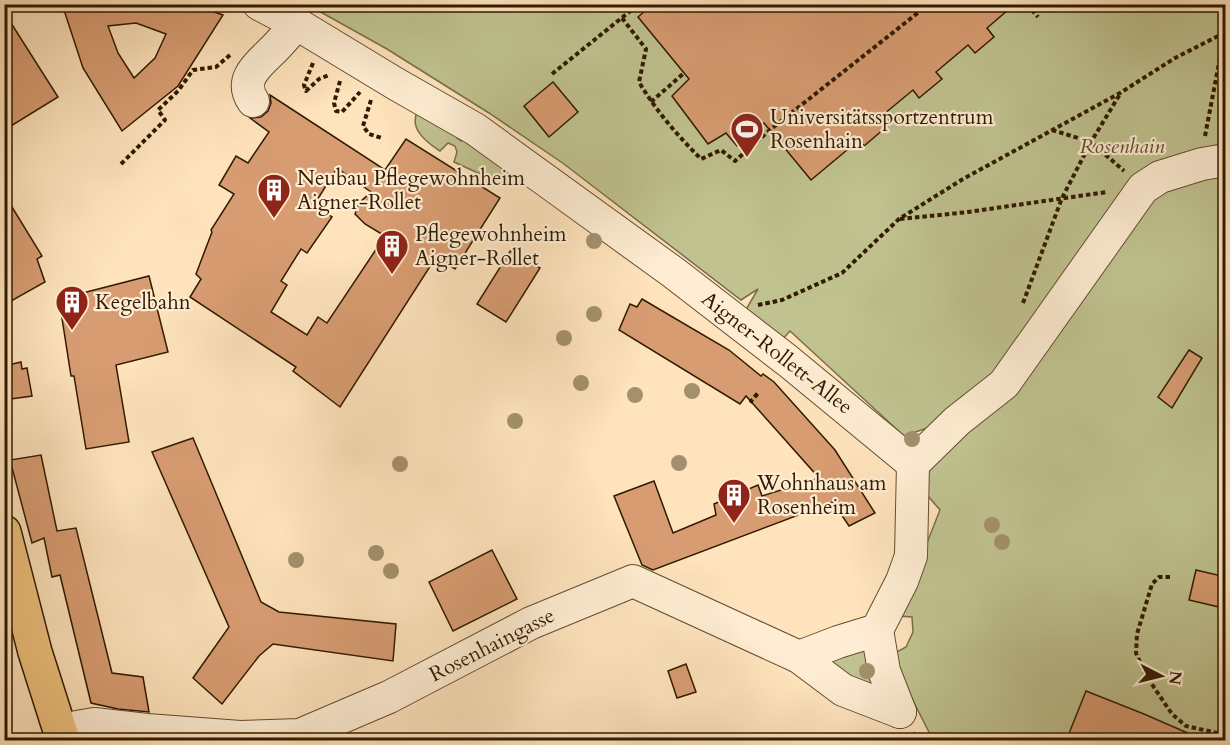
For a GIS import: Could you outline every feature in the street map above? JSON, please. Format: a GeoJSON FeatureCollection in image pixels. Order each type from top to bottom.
{"type":"FeatureCollection","features":[{"type":"Feature","properties":{"kind":"main road"},"geometry":{"type":"LineString","coordinates":[[4,532],[35,652],[61,735]]}},
{"type":"Feature","properties":{"kind":"street","name":"Aigner-Rollett-Allee"},"geometry":{"type":"LineString","coordinates":[[259,4],[475,129],[674,273],[788,361],[913,464]]}},
{"type":"Feature","properties":{"kind":"street"},"geometry":{"type":"LineString","coordinates":[[253,101],[248,93],[248,81],[255,67],[297,24]]}},
{"type":"Feature","properties":{"kind":"street"},"geometry":{"type":"LineString","coordinates":[[799,657],[877,630],[902,581],[911,556],[913,464],[957,421],[1004,384],[1143,188],[1160,177],[1214,162]]}},
{"type":"Feature","properties":{"kind":"street","name":"Rosenhaingasse"},"geometry":{"type":"LineString","coordinates":[[61,735],[94,724],[240,737],[300,735],[389,698],[531,623],[633,581],[799,657],[843,690],[900,712],[884,671],[877,630]]}},
{"type":"Feature","properties":{"kind":"path"},"geometry":{"type":"LineString","coordinates":[[552,74],[639,4]]}},
{"type":"Feature","properties":{"kind":"path"},"geometry":{"type":"LineString","coordinates":[[622,18],[646,49],[639,82],[651,102],[701,159],[721,150],[735,160],[929,4]]}},
{"type":"Feature","properties":{"kind":"path"},"geometry":{"type":"LineString","coordinates":[[1027,4],[1038,17]]}},
{"type":"Feature","properties":{"kind":"path"},"geometry":{"type":"LineString","coordinates":[[749,308],[782,300],[842,273],[899,219],[963,179],[1120,93],[1175,58],[1225,31]]}},
{"type":"Feature","properties":{"kind":"path"},"geometry":{"type":"LineString","coordinates":[[1214,162],[1205,127],[1225,31]]}},
{"type":"Feature","properties":{"kind":"path"},"geometry":{"type":"LineString","coordinates":[[121,164],[165,120],[158,110],[178,91],[193,70],[216,68],[231,54]]}},
{"type":"Feature","properties":{"kind":"path"},"geometry":{"type":"LineString","coordinates":[[310,58],[313,63],[304,85],[306,91],[319,79],[330,74]]}},
{"type":"Feature","properties":{"kind":"path"},"geometry":{"type":"LineString","coordinates":[[651,102],[684,73]]}},
{"type":"Feature","properties":{"kind":"path"},"geometry":{"type":"LineString","coordinates":[[340,80],[334,103],[336,111],[342,112],[360,92],[366,89]]}},
{"type":"Feature","properties":{"kind":"path"},"geometry":{"type":"LineString","coordinates":[[1023,303],[1062,198],[1090,142],[1120,93]]}},
{"type":"Feature","properties":{"kind":"path"},"geometry":{"type":"LineString","coordinates":[[371,97],[363,126],[369,134],[382,138]]}},
{"type":"Feature","properties":{"kind":"path"},"geometry":{"type":"LineString","coordinates":[[1052,130],[1090,142],[1143,188]]}},
{"type":"Feature","properties":{"kind":"path"},"geometry":{"type":"LineString","coordinates":[[899,219],[1143,188]]}},
{"type":"Feature","properties":{"kind":"path"},"geometry":{"type":"LineString","coordinates":[[1170,577],[1159,577],[1152,584],[1137,634],[1136,653],[1145,674],[1172,714],[1186,726],[1226,735]]}},
{"type":"Feature","properties":{"kind":"green space","name":"Rosenhain"},"geometry":{"type":"Polygon","coordinates":[[[308,5],[1225,5],[1225,740],[933,740],[900,675],[893,654],[906,647],[913,632],[912,617],[898,616],[940,510],[921,488],[936,425],[904,436],[790,331],[781,341],[744,313],[758,289],[741,300],[564,164],[489,113],[387,49],[308,5]]]}},
{"type":"Feature","properties":{"kind":"green space"},"geometry":{"type":"Polygon","coordinates":[[[418,110],[461,129],[457,138],[461,141],[466,137],[516,171],[504,178],[478,173],[454,162],[457,152],[455,146],[448,143],[440,151],[420,134],[415,123],[418,110]]]}},
{"type":"Feature","properties":{"kind":"green space"},"geometry":{"type":"Polygon","coordinates":[[[863,647],[874,682],[868,688],[823,662],[863,647]]]}},
{"type":"Feature","properties":{"kind":"building"},"geometry":{"type":"Polygon","coordinates":[[[62,4],[191,4],[223,15],[178,86],[122,131],[83,68],[62,4]],[[136,23],[108,26],[118,53],[134,78],[155,58],[166,34],[136,23]]]}},
{"type":"Feature","properties":{"kind":"building"},"geometry":{"type":"Polygon","coordinates":[[[653,4],[1015,4],[987,28],[994,37],[975,53],[968,45],[936,72],[942,79],[919,98],[913,90],[884,114],[891,123],[864,146],[859,140],[811,180],[764,123],[737,146],[726,133],[708,144],[672,96],[689,79],[638,17],[653,4]]]}},
{"type":"Feature","properties":{"kind":"building"},"geometry":{"type":"Polygon","coordinates":[[[4,12],[58,97],[11,126],[4,116],[4,12]]]}},
{"type":"Feature","properties":{"kind":"building"},"geometry":{"type":"Polygon","coordinates":[[[553,82],[578,112],[549,137],[524,106],[553,82]]]}},
{"type":"Feature","properties":{"kind":"building"},"geometry":{"type":"Polygon","coordinates":[[[270,95],[385,170],[406,139],[500,198],[455,269],[436,257],[340,407],[293,371],[296,367],[190,297],[201,279],[196,274],[211,230],[234,194],[219,185],[236,156],[248,163],[269,132],[250,118],[261,117],[268,111],[271,103],[270,95]],[[337,168],[314,205],[332,217],[307,253],[301,249],[281,281],[287,285],[271,312],[307,335],[318,317],[327,323],[385,236],[365,224],[355,214],[359,203],[371,192],[337,168]]]}},
{"type":"Feature","properties":{"kind":"building"},"geometry":{"type":"Polygon","coordinates":[[[4,194],[42,256],[37,259],[45,282],[4,305],[4,194]]]}},
{"type":"Feature","properties":{"kind":"building"},"geometry":{"type":"Polygon","coordinates":[[[511,250],[540,268],[506,322],[477,304],[511,250]]]}},
{"type":"Feature","properties":{"kind":"building"},"geometry":{"type":"Polygon","coordinates":[[[149,276],[168,352],[116,365],[129,442],[86,449],[74,376],[71,376],[59,299],[149,276]]]}},
{"type":"Feature","properties":{"kind":"building"},"geometry":{"type":"Polygon","coordinates":[[[642,299],[729,350],[761,376],[763,374],[774,382],[835,450],[875,513],[849,526],[833,502],[653,570],[642,565],[614,496],[654,481],[673,533],[716,515],[714,504],[758,485],[762,496],[819,478],[746,396],[740,404],[619,330],[630,304],[637,307],[642,299]]]}},
{"type":"Feature","properties":{"kind":"building"},"geometry":{"type":"Polygon","coordinates":[[[1189,350],[1202,358],[1172,408],[1158,397],[1189,350]]]}},
{"type":"Feature","properties":{"kind":"building"},"geometry":{"type":"Polygon","coordinates":[[[21,362],[22,369],[27,368],[32,396],[4,400],[4,366],[21,362]]]}},
{"type":"Feature","properties":{"kind":"building"},"geometry":{"type":"Polygon","coordinates":[[[193,438],[261,602],[279,612],[396,624],[393,661],[273,644],[259,656],[222,704],[193,678],[229,627],[152,452],[193,438]]]}},
{"type":"Feature","properties":{"kind":"building"},"geometry":{"type":"Polygon","coordinates":[[[41,455],[57,531],[76,528],[112,673],[143,677],[149,712],[91,703],[60,575],[52,577],[44,538],[32,543],[10,460],[41,455]]]}},
{"type":"Feature","properties":{"kind":"building"},"geometry":{"type":"Polygon","coordinates":[[[492,550],[517,599],[453,631],[429,582],[492,550]]]}},
{"type":"Feature","properties":{"kind":"building"},"geometry":{"type":"Polygon","coordinates":[[[1196,570],[1226,577],[1219,607],[1189,600],[1196,570]]]}},
{"type":"Feature","properties":{"kind":"building"},"geometry":{"type":"Polygon","coordinates":[[[686,664],[696,692],[677,698],[668,671],[686,664]]]}},
{"type":"Feature","properties":{"kind":"building"},"geometry":{"type":"Polygon","coordinates":[[[1086,691],[1144,714],[1206,741],[1066,741],[1086,691]]]}},
{"type":"Feature","properties":{"kind":"place","name":"Universitätssportzentrum Rosenhain"},"geometry":{"type":"Point","coordinates":[747,158]}},
{"type":"Feature","properties":{"kind":"place","name":"Neubau Pflegewohnheim Aigner-Rollet"},"geometry":{"type":"Point","coordinates":[274,219]}},
{"type":"Feature","properties":{"kind":"place","name":"Pflegewohnheim Aigner-Rollet"},"geometry":{"type":"Point","coordinates":[392,275]}},
{"type":"Feature","properties":{"kind":"place","name":"Kegelbahn"},"geometry":{"type":"Point","coordinates":[72,331]}},
{"type":"Feature","properties":{"kind":"place","name":"Wohnhaus am Rosenheim"},"geometry":{"type":"Point","coordinates":[734,524]}}]}
